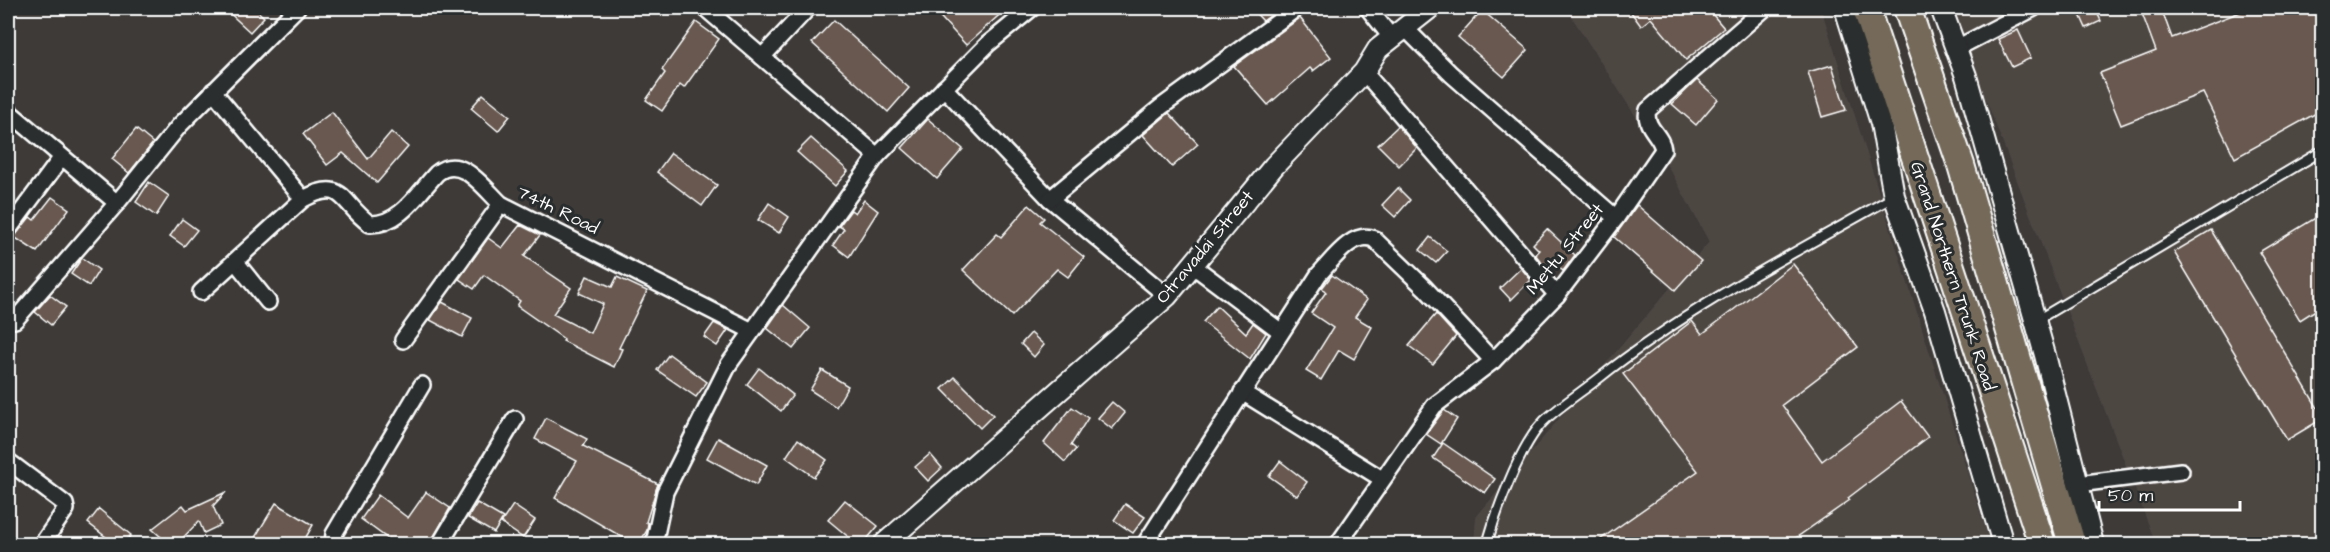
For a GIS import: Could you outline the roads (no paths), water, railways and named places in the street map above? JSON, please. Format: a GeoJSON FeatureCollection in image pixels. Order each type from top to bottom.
{"type":"FeatureCollection","features":[{"type":"Feature","properties":{"kind":"highway","name":"Grand Northern Trunk Road"},"geometry":{"type":"LineString","coordinates":[[1866,8],[2042,544]]}},
{"type":"Feature","properties":{"kind":"highway","name":"Grand Northern Trunk Road"},"geometry":{"type":"LineString","coordinates":[[1907,8],[1961,165],[2072,544]]}},
{"type":"Feature","properties":{"kind":"street"},"geometry":{"type":"LineString","coordinates":[[15,320],[117,203],[178,126],[297,8]]}},
{"type":"Feature","properties":{"kind":"street"},"geometry":{"type":"LineString","coordinates":[[705,8],[877,156]]}},
{"type":"Feature","properties":{"kind":"street"},"geometry":{"type":"LineString","coordinates":[[762,57],[808,8]]}},
{"type":"Feature","properties":{"kind":"street"},"geometry":{"type":"LineString","coordinates":[[654,544],[665,492],[729,364],[752,331],[877,156],[988,44],[1032,8]]}},
{"type":"Feature","properties":{"kind":"street"},"geometry":{"type":"LineString","coordinates":[[1050,199],[1161,107],[1296,8]]}},
{"type":"Feature","properties":{"kind":"street"},"geometry":{"type":"LineString","coordinates":[[1368,8],[1451,74],[1616,218]]}},
{"type":"Feature","properties":{"kind":"street","name":"Otravadai Street"},"geometry":{"type":"LineString","coordinates":[[884,544],[1167,296],[1274,166],[1364,72],[1378,49],[1430,8]]}},
{"type":"Feature","properties":{"kind":"street","name":"Mettu Street"},"geometry":{"type":"LineString","coordinates":[[1338,544],[1434,406],[1493,361],[1557,295],[1616,218],[1664,148],[1647,121],[1648,110],[1764,8]]}},
{"type":"Feature","properties":{"kind":"street"},"geometry":{"type":"LineString","coordinates":[[1845,8],[1881,123],[1894,196],[1935,311],[2003,544]]}},
{"type":"Feature","properties":{"kind":"street"},"geometry":{"type":"LineString","coordinates":[[1941,8],[1957,48],[2036,321],[2093,544]]}},
{"type":"Feature","properties":{"kind":"street"},"geometry":{"type":"LineString","coordinates":[[1957,48],[2034,8]]}},
{"type":"Feature","properties":{"kind":"street"},"geometry":{"type":"LineString","coordinates":[[1364,72],[1557,295]]}},
{"type":"Feature","properties":{"kind":"street"},"geometry":{"type":"LineString","coordinates":[[944,88],[1050,199],[1167,296]]}},
{"type":"Feature","properties":{"kind":"street"},"geometry":{"type":"LineString","coordinates":[[213,91],[303,199]]}},
{"type":"Feature","properties":{"kind":"street"},"geometry":{"type":"LineString","coordinates":[[10,118],[62,157],[117,203]]}},
{"type":"Feature","properties":{"kind":"street"},"geometry":{"type":"LineString","coordinates":[[8,230],[62,157]]}},
{"type":"Feature","properties":{"kind":"street","name":"74th Road"},"geometry":{"type":"LineString","coordinates":[[201,292],[303,199],[322,189],[332,190],[370,224],[382,224],[394,220],[436,173],[444,167],[455,165],[501,204],[752,331]]}},
{"type":"Feature","properties":{"kind":"street"},"geometry":{"type":"LineString","coordinates":[[403,340],[501,204]]}},
{"type":"Feature","properties":{"kind":"street"},"geometry":{"type":"LineString","coordinates":[[1145,544],[1318,274],[1351,242],[1367,236],[1374,239],[1425,288],[1493,361]]}},
{"type":"Feature","properties":{"kind":"street"},"geometry":{"type":"LineString","coordinates":[[236,261],[268,302]]}},
{"type":"Feature","properties":{"kind":"street"},"geometry":{"type":"LineString","coordinates":[[1192,265],[1280,331]]}},
{"type":"Feature","properties":{"kind":"street"},"geometry":{"type":"LineString","coordinates":[[333,544],[337,528],[422,385]]}},
{"type":"Feature","properties":{"kind":"street"},"geometry":{"type":"LineString","coordinates":[[1242,392],[1382,479]]}},
{"type":"Feature","properties":{"kind":"street"},"geometry":{"type":"LineString","coordinates":[[440,544],[516,419]]}},
{"type":"Feature","properties":{"kind":"street"},"geometry":{"type":"LineString","coordinates":[[8,461],[65,504],[66,509],[42,544]]}},
{"type":"Feature","properties":{"kind":"street"},"geometry":{"type":"LineString","coordinates":[[2078,484],[2181,471]]}},
{"type":"Feature","properties":{"kind":"lane"},"geometry":{"type":"LineString","coordinates":[[2036,321],[2322,151]]}},
{"type":"Feature","properties":{"kind":"lane"},"geometry":{"type":"LineString","coordinates":[[1487,544],[1493,522],[1528,441],[1544,422],[1647,340],[1700,306],[1894,196]]}}]}
